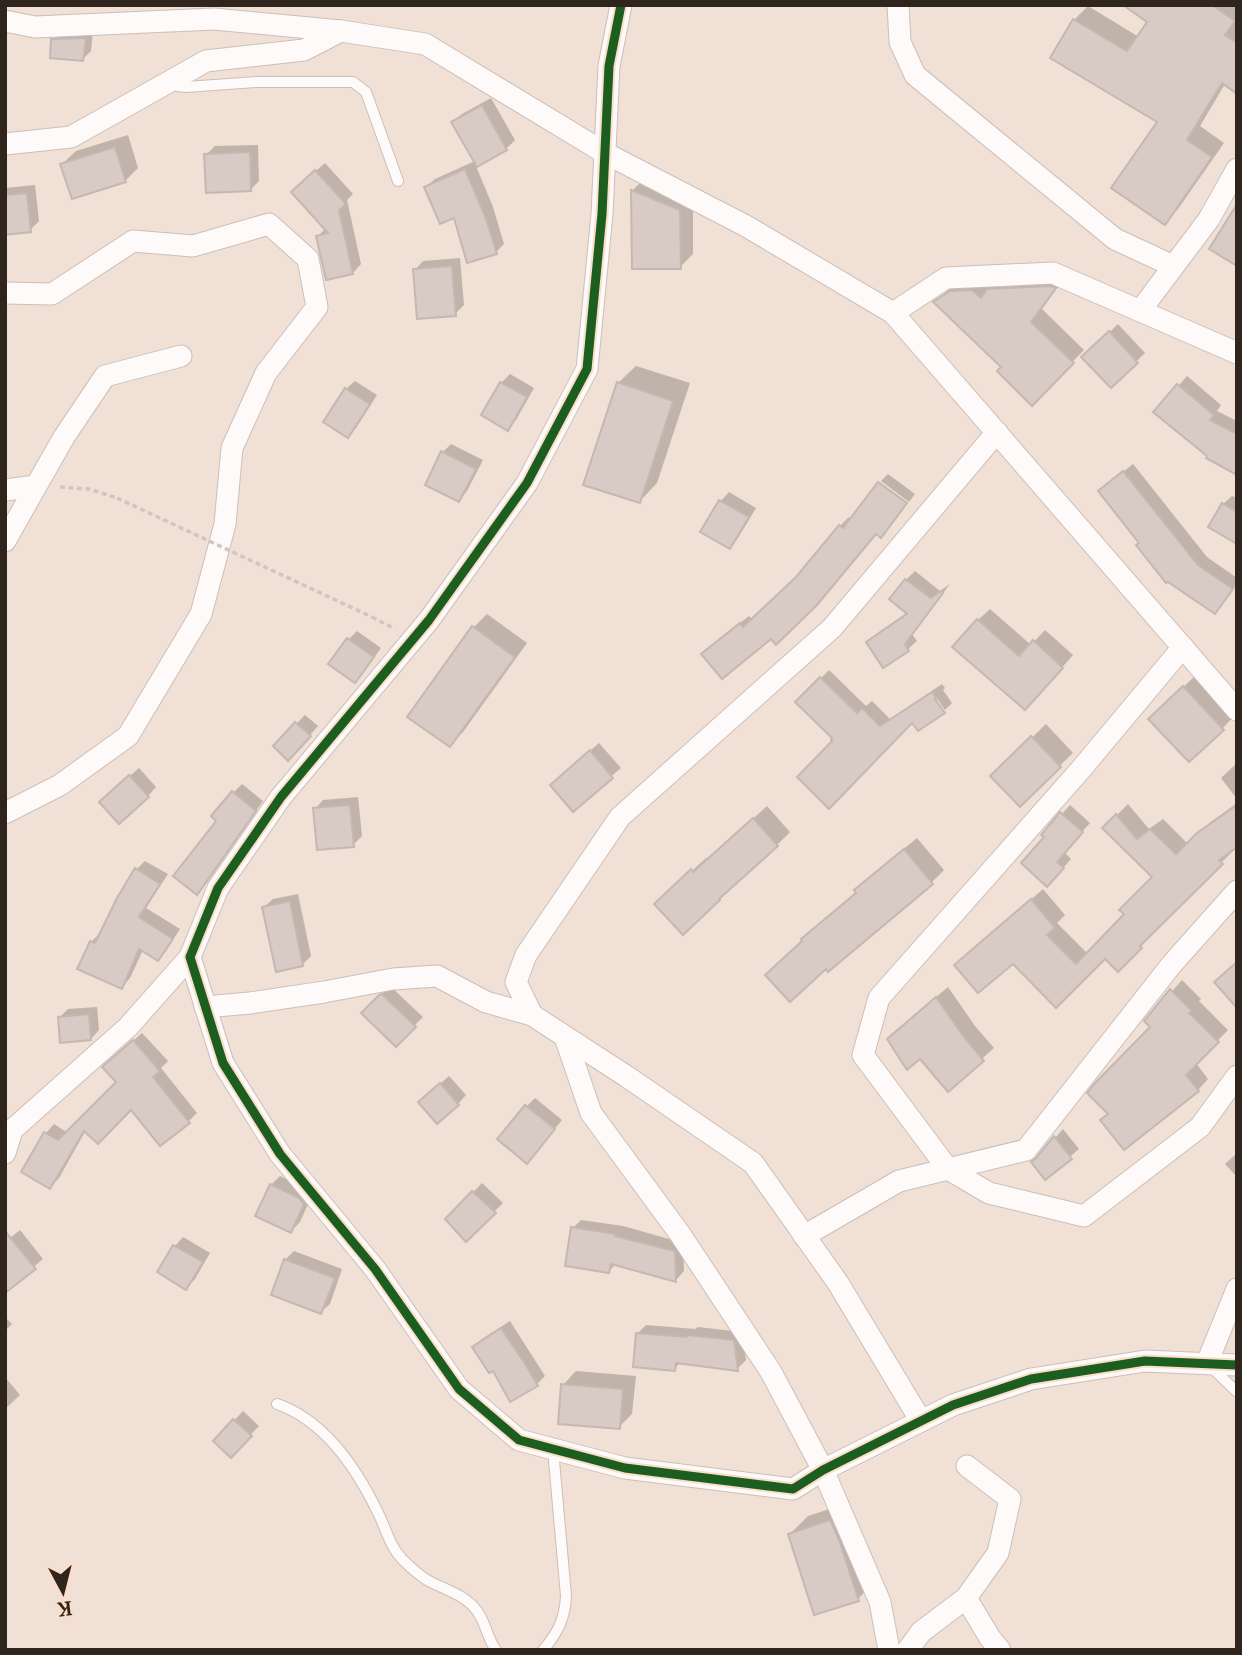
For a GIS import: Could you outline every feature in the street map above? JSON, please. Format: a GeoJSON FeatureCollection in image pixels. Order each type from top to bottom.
{"type":"FeatureCollection","features":[{"type":"Feature","properties":{"kind":"street"},"geometry":{"type":"LineString","coordinates":[[5,1153],[12,1130],[128,1027],[190,957],[218,888],[281,797],[429,620],[527,482],[587,369],[602,214],[609,66],[621,5]]}},
{"type":"Feature","properties":{"kind":"street"},"geometry":{"type":"LineString","coordinates":[[898,5],[900,42],[915,75],[1115,239],[1173,266]]}},
{"type":"Feature","properties":{"kind":"street"},"geometry":{"type":"LineString","coordinates":[[5,21],[35,27],[214,19],[341,31],[425,44],[605,153],[746,226],[893,313],[1237,710]]}},
{"type":"Feature","properties":{"kind":"street"},"geometry":{"type":"LineString","coordinates":[[5,144],[71,137],[206,61],[304,50],[341,31]]}},
{"type":"Feature","properties":{"kind":"street"},"geometry":{"type":"LineString","coordinates":[[1140,311],[1209,219],[1237,169]]}},
{"type":"Feature","properties":{"kind":"street"},"geometry":{"type":"LineString","coordinates":[[5,293],[52,294],[133,241],[193,246],[269,224],[308,259],[317,307],[266,373],[232,448],[225,524],[201,614],[128,736],[60,785],[5,813]]}},
{"type":"Feature","properties":{"kind":"street"},"geometry":{"type":"LineString","coordinates":[[893,313],[946,278],[1053,273],[1237,353]]}},
{"type":"Feature","properties":{"kind":"street"},"geometry":{"type":"LineString","coordinates":[[5,541],[64,437],[105,376],[181,356]]}},
{"type":"Feature","properties":{"kind":"street"},"geometry":{"type":"LineString","coordinates":[[532,1016],[516,982],[526,955],[620,817],[832,628],[997,432]]}},
{"type":"Feature","properties":{"kind":"street"},"geometry":{"type":"LineString","coordinates":[[5,490],[36,486]]}},
{"type":"Feature","properties":{"kind":"street"},"geometry":{"type":"LineString","coordinates":[[1183,647],[1082,768],[879,998],[863,1055],[948,1169],[989,1194],[1084,1216],[1200,1127],[1237,1076]]}},
{"type":"Feature","properties":{"kind":"street"},"geometry":{"type":"LineString","coordinates":[[804,1236],[899,1181],[1026,1150],[1172,964],[1237,891]]}},
{"type":"Feature","properties":{"kind":"street"},"geometry":{"type":"LineString","coordinates":[[190,957],[223,1063],[280,1154],[375,1269],[459,1389],[519,1440],[625,1468],[793,1489],[953,1405],[1031,1379],[1145,1361],[1237,1365]]}},
{"type":"Feature","properties":{"kind":"street"},"geometry":{"type":"LineString","coordinates":[[205,1007],[275,1000],[393,979],[437,976],[486,1002],[532,1016],[753,1163],[838,1283],[921,1421]]}},
{"type":"Feature","properties":{"kind":"street"},"geometry":{"type":"LineString","coordinates":[[565,1037],[591,1113],[680,1234],[771,1373],[823,1471],[880,1602],[889,1650]]}},
{"type":"Feature","properties":{"kind":"street"},"geometry":{"type":"LineString","coordinates":[[1207,1363],[1237,1289]]}},
{"type":"Feature","properties":{"kind":"street"},"geometry":{"type":"LineString","coordinates":[[908,1650],[921,1632],[966,1598],[998,1553],[1010,1499],[967,1466]]}},
{"type":"Feature","properties":{"kind":"street"},"geometry":{"type":"LineString","coordinates":[[966,1598],[1000,1650]]}},
{"type":"Feature","properties":{"kind":"lane"},"geometry":{"type":"LineString","coordinates":[[165,84],[186,87],[257,82],[353,82],[366,92],[398,180]]}},
{"type":"Feature","properties":{"kind":"lane"},"geometry":{"type":"LineString","coordinates":[[1207,1363],[1237,1392]]}},
{"type":"Feature","properties":{"kind":"lane"},"geometry":{"type":"LineString","coordinates":[[277,1404],[303,1416],[339,1450],[380,1517],[390,1545],[426,1579],[450,1591],[477,1611],[496,1650]]}},
{"type":"Feature","properties":{"kind":"lane"},"geometry":{"type":"LineString","coordinates":[[544,1650],[556,1634],[566,1609],[553,1449]]}},
{"type":"Feature","properties":{"kind":"path"},"geometry":{"type":"LineString","coordinates":[[36,486],[89,489],[117,498],[372,617]]}},
{"type":"Feature","properties":{"kind":"building"},"geometry":{"type":"Polygon","coordinates":[[[1123,5],[1212,5],[1235,21],[1225,35],[1237,43],[1237,94],[1222,83],[1187,140],[1212,157],[1165,225],[1111,188],[1157,122],[1050,58],[1073,19],[1127,51],[1147,22],[1123,5]]]}},
{"type":"Feature","properties":{"kind":"building"},"geometry":{"type":"Polygon","coordinates":[[[86,38],[83,61],[50,58],[51,39],[86,38]]]}},
{"type":"Feature","properties":{"kind":"building"},"geometry":{"type":"Polygon","coordinates":[[[482,105],[507,150],[477,167],[451,122],[482,105]]]}},
{"type":"Feature","properties":{"kind":"building"},"geometry":{"type":"Polygon","coordinates":[[[115,147],[126,182],[72,199],[60,164],[115,147]]]}},
{"type":"Feature","properties":{"kind":"building"},"geometry":{"type":"Polygon","coordinates":[[[250,152],[251,191],[206,193],[204,154],[250,152]]]}},
{"type":"Feature","properties":{"kind":"building"},"geometry":{"type":"Polygon","coordinates":[[[465,169],[485,216],[497,254],[467,263],[454,218],[440,224],[424,187],[465,169]]]}},
{"type":"Feature","properties":{"kind":"building"},"geometry":{"type":"Polygon","coordinates":[[[315,170],[346,204],[339,210],[353,274],[326,280],[316,236],[328,233],[291,192],[315,170]]]}},
{"type":"Feature","properties":{"kind":"building"},"geometry":{"type":"Polygon","coordinates":[[[631,190],[680,210],[681,269],[632,269],[631,190]]]}},
{"type":"Feature","properties":{"kind":"building"},"geometry":{"type":"Polygon","coordinates":[[[27,193],[31,232],[5,235],[5,195],[27,193]]]}},
{"type":"Feature","properties":{"kind":"building"},"geometry":{"type":"Polygon","coordinates":[[[1237,204],[1237,266],[1209,249],[1237,204]]]}},
{"type":"Feature","properties":{"kind":"building"},"geometry":{"type":"Polygon","coordinates":[[[452,266],[456,316],[417,319],[413,269],[452,266]]]}},
{"type":"Feature","properties":{"kind":"building"},"geometry":{"type":"Polygon","coordinates":[[[1056,288],[1031,322],[1074,363],[1032,406],[997,371],[1001,367],[933,302],[950,291],[972,290],[981,298],[987,289],[1056,288]]]}},
{"type":"Feature","properties":{"kind":"building"},"geometry":{"type":"Polygon","coordinates":[[[1109,331],[1138,363],[1111,388],[1081,357],[1109,331]]]}},
{"type":"Feature","properties":{"kind":"building"},"geometry":{"type":"Polygon","coordinates":[[[500,382],[527,397],[508,431],[481,415],[500,382]]]}},
{"type":"Feature","properties":{"kind":"building"},"geometry":{"type":"Polygon","coordinates":[[[617,382],[673,401],[640,503],[583,485],[617,382]]]}},
{"type":"Feature","properties":{"kind":"building"},"geometry":{"type":"Polygon","coordinates":[[[1177,384],[1214,415],[1210,420],[1237,434],[1237,475],[1206,458],[1207,456],[1153,412],[1177,384]]]}},
{"type":"Feature","properties":{"kind":"building"},"geometry":{"type":"Polygon","coordinates":[[[345,388],[370,404],[348,438],[323,422],[345,388]]]}},
{"type":"Feature","properties":{"kind":"building"},"geometry":{"type":"Polygon","coordinates":[[[441,451],[476,469],[459,502],[425,485],[441,451]]]}},
{"type":"Feature","properties":{"kind":"building"},"geometry":{"type":"Polygon","coordinates":[[[1123,471],[1198,565],[1233,589],[1215,614],[1166,583],[1098,491],[1123,471]]]}},
{"type":"Feature","properties":{"kind":"building"},"geometry":{"type":"Polygon","coordinates":[[[878,482],[907,503],[881,538],[876,534],[817,605],[776,645],[771,639],[722,679],[701,654],[740,623],[743,627],[796,577],[839,525],[843,528],[878,482]]]}},
{"type":"Feature","properties":{"kind":"building"},"geometry":{"type":"Polygon","coordinates":[[[719,500],[749,517],[730,549],[700,532],[719,500]]]}},
{"type":"Feature","properties":{"kind":"building"},"geometry":{"type":"Polygon","coordinates":[[[1222,503],[1237,512],[1237,544],[1208,527],[1222,503]]]}},
{"type":"Feature","properties":{"kind":"building"},"geometry":{"type":"Polygon","coordinates":[[[905,579],[931,598],[941,591],[943,593],[905,644],[909,651],[883,668],[866,642],[907,614],[889,599],[905,579]]]}},
{"type":"Feature","properties":{"kind":"building"},"geometry":{"type":"Polygon","coordinates":[[[977,619],[1019,656],[1033,640],[1063,668],[1025,710],[952,647],[977,619]]]}},
{"type":"Feature","properties":{"kind":"building"},"geometry":{"type":"Polygon","coordinates":[[[472,626],[515,657],[450,747],[407,717],[472,626]]]}},
{"type":"Feature","properties":{"kind":"building"},"geometry":{"type":"Polygon","coordinates":[[[347,638],[374,657],[355,683],[328,664],[347,638]]]}},
{"type":"Feature","properties":{"kind":"building"},"geometry":{"type":"Polygon","coordinates":[[[820,677],[857,713],[862,708],[880,726],[932,692],[945,713],[918,731],[912,723],[829,809],[797,777],[832,741],[795,702],[820,677]]]}},
{"type":"Feature","properties":{"kind":"building"},"geometry":{"type":"Polygon","coordinates":[[[1183,686],[1224,730],[1189,762],[1148,719],[1183,686]]]}},
{"type":"Feature","properties":{"kind":"building"},"geometry":{"type":"Polygon","coordinates":[[[295,722],[311,736],[288,761],[273,746],[295,722]]]}},
{"type":"Feature","properties":{"kind":"building"},"geometry":{"type":"Polygon","coordinates":[[[1031,736],[1061,767],[1020,807],[990,776],[1031,736]]]}},
{"type":"Feature","properties":{"kind":"building"},"geometry":{"type":"Polygon","coordinates":[[[590,750],[613,778],[573,812],[550,785],[590,750]]]}},
{"type":"Feature","properties":{"kind":"building"},"geometry":{"type":"Polygon","coordinates":[[[129,775],[149,797],[119,824],[99,802],[129,775]]]}},
{"type":"Feature","properties":{"kind":"building"},"geometry":{"type":"Polygon","coordinates":[[[232,791],[256,811],[197,895],[173,876],[216,821],[211,816],[232,791]]]}},
{"type":"Feature","properties":{"kind":"building"},"geometry":{"type":"Polygon","coordinates":[[[350,805],[354,847],[317,850],[313,808],[350,805]]]}},
{"type":"Feature","properties":{"kind":"building"},"geometry":{"type":"Polygon","coordinates":[[[1237,805],[1237,847],[1219,860],[1223,864],[1140,946],[1142,948],[1118,972],[1105,959],[1056,1008],[1013,964],[978,993],[954,965],[1031,899],[1055,928],[1047,935],[1076,964],[1124,914],[1119,910],[1152,877],[1102,828],[1116,814],[1137,839],[1150,829],[1176,854],[1197,833],[1237,805]]]}},
{"type":"Feature","properties":{"kind":"building"},"geometry":{"type":"Polygon","coordinates":[[[1060,812],[1083,832],[1057,862],[1064,868],[1047,887],[1021,863],[1044,837],[1041,835],[1060,812]]]}},
{"type":"Feature","properties":{"kind":"building"},"geometry":{"type":"Polygon","coordinates":[[[753,818],[778,846],[683,935],[654,904],[691,869],[693,872],[753,818]]]}},
{"type":"Feature","properties":{"kind":"building"},"geometry":{"type":"Polygon","coordinates":[[[904,849],[933,884],[828,972],[826,969],[790,1002],[765,975],[802,941],[801,939],[856,893],[854,890],[904,849]]]}},
{"type":"Feature","properties":{"kind":"building"},"geometry":{"type":"Polygon","coordinates":[[[135,868],[160,884],[139,917],[173,939],[158,961],[139,949],[122,989],[77,969],[90,941],[95,943],[135,868]]]}},
{"type":"Feature","properties":{"kind":"building"},"geometry":{"type":"Polygon","coordinates":[[[290,901],[303,966],[276,972],[262,907],[290,901]]]}},
{"type":"Feature","properties":{"kind":"building"},"geometry":{"type":"Polygon","coordinates":[[[1237,962],[1237,1008],[1214,982],[1237,962]]]}},
{"type":"Feature","properties":{"kind":"building"},"geometry":{"type":"Polygon","coordinates":[[[1170,989],[1192,1011],[1189,1013],[1219,1042],[1186,1075],[1199,1091],[1124,1150],[1100,1120],[1108,1114],[1087,1093],[1150,1027],[1144,1021],[1170,989]]]}},
{"type":"Feature","properties":{"kind":"building"},"geometry":{"type":"Polygon","coordinates":[[[382,994],[416,1027],[396,1047],[361,1013],[382,994]]]}},
{"type":"Feature","properties":{"kind":"building"},"geometry":{"type":"Polygon","coordinates":[[[936,997],[984,1061],[948,1092],[920,1059],[907,1070],[887,1039],[936,997]]]}},
{"type":"Feature","properties":{"kind":"building"},"geometry":{"type":"Polygon","coordinates":[[[89,1014],[91,1040],[60,1043],[58,1017],[89,1014]]]}},
{"type":"Feature","properties":{"kind":"building"},"geometry":{"type":"Polygon","coordinates":[[[133,1040],[160,1071],[153,1077],[190,1123],[160,1146],[131,1110],[98,1144],[84,1131],[50,1189],[21,1172],[44,1132],[58,1140],[116,1082],[102,1067],[133,1040]]]}},
{"type":"Feature","properties":{"kind":"building"},"geometry":{"type":"Polygon","coordinates":[[[440,1083],[459,1105],[437,1124],[418,1102],[440,1083]]]}},
{"type":"Feature","properties":{"kind":"building"},"geometry":{"type":"Polygon","coordinates":[[[525,1105],[555,1129],[527,1164],[497,1139],[525,1105]]]}},
{"type":"Feature","properties":{"kind":"building"},"geometry":{"type":"Polygon","coordinates":[[[1054,1136],[1072,1159],[1045,1180],[1031,1162],[1054,1136]]]}},
{"type":"Feature","properties":{"kind":"building"},"geometry":{"type":"Polygon","coordinates":[[[270,1184],[299,1198],[304,1204],[291,1233],[255,1216],[270,1184]]]}},
{"type":"Feature","properties":{"kind":"building"},"geometry":{"type":"Polygon","coordinates":[[[472,1191],[496,1213],[466,1242],[445,1219],[472,1191]]]}},
{"type":"Feature","properties":{"kind":"building"},"geometry":{"type":"Polygon","coordinates":[[[571,1227],[616,1234],[615,1236],[675,1251],[676,1282],[611,1264],[609,1273],[565,1266],[571,1227]]]}},
{"type":"Feature","properties":{"kind":"building"},"geometry":{"type":"Polygon","coordinates":[[[5,1231],[36,1269],[5,1293],[5,1231]]]}},
{"type":"Feature","properties":{"kind":"building"},"geometry":{"type":"Polygon","coordinates":[[[173,1245],[203,1262],[186,1290],[157,1272],[173,1245]]]}},
{"type":"Feature","properties":{"kind":"building"},"geometry":{"type":"Polygon","coordinates":[[[284,1259],[335,1278],[321,1314],[271,1295],[284,1259]]]}},
{"type":"Feature","properties":{"kind":"building"},"geometry":{"type":"Polygon","coordinates":[[[501,1328],[538,1386],[510,1402],[493,1371],[489,1373],[472,1347],[501,1328]]]}},
{"type":"Feature","properties":{"kind":"building"},"geometry":{"type":"Polygon","coordinates":[[[636,1333],[734,1340],[738,1371],[676,1363],[675,1371],[633,1367],[636,1333]]]}},
{"type":"Feature","properties":{"kind":"building"},"geometry":{"type":"Polygon","coordinates":[[[561,1384],[623,1389],[620,1429],[558,1424],[561,1384]]]}},
{"type":"Feature","properties":{"kind":"building"},"geometry":{"type":"Polygon","coordinates":[[[233,1419],[252,1436],[231,1458],[213,1441],[233,1419]]]}},
{"type":"Feature","properties":{"kind":"building"},"geometry":{"type":"Polygon","coordinates":[[[830,1520],[859,1601],[814,1615],[788,1534],[830,1520]]]}},
{"type":"Feature","properties":{"kind":"cycle path"},"geometry":{"type":"LineString","coordinates":[[621,5],[609,66],[602,214],[587,369],[527,483],[429,620],[281,797],[218,888],[190,957],[223,1063],[280,1154],[375,1269],[459,1389],[519,1440],[625,1468],[793,1489],[823,1470],[953,1405],[1031,1379],[1145,1361],[1237,1365]]}}]}
